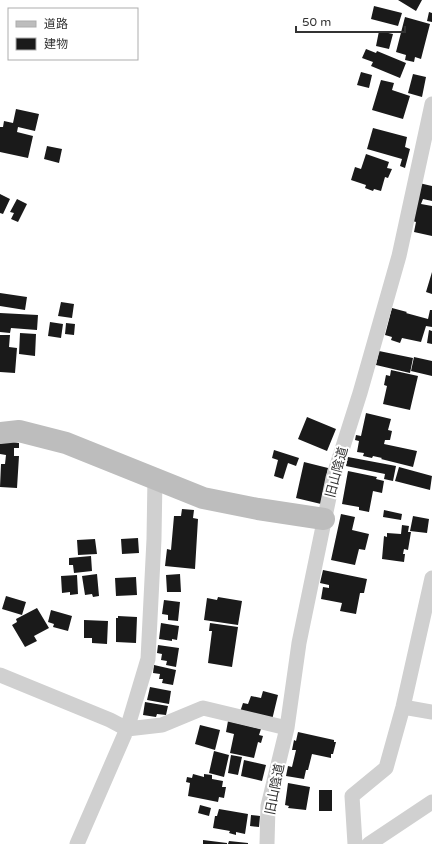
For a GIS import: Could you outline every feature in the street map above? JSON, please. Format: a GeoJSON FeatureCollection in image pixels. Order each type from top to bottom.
{"type":"FeatureCollection","features":[{"type":"Feature","properties":{"kind":"street","name":"旧山陰道"},"geometry":{"type":"LineString","coordinates":[[267,844],[268,806],[287,728],[299,643],[333,478],[360,393],[399,256],[432,104]]}},
{"type":"Feature","properties":{"kind":"street"},"geometry":{"type":"LineString","coordinates":[[0,433],[20,431],[66,443],[155,477],[203,498],[258,509],[324,519]]}},
{"type":"Feature","properties":{"kind":"street"},"geometry":{"type":"LineString","coordinates":[[77,844],[127,729],[148,659],[155,477]]}},
{"type":"Feature","properties":{"kind":"street"},"geometry":{"type":"LineString","coordinates":[[355,844],[352,796],[386,768],[403,707],[426,637],[432,578]]}},
{"type":"Feature","properties":{"kind":"street"},"geometry":{"type":"LineString","coordinates":[[0,675],[110,720],[127,729],[162,725],[203,708],[287,728]]}},
{"type":"Feature","properties":{"kind":"street"},"geometry":{"type":"LineString","coordinates":[[403,707],[432,712]]}},
{"type":"Feature","properties":{"kind":"street"},"geometry":{"type":"LineString","coordinates":[[369,844],[432,802]]}},
{"type":"Feature","properties":{"kind":"building"},"geometry":{"type":"Polygon","coordinates":[[[398,0],[422,0],[416,11],[398,0]]]}},
{"type":"Feature","properties":{"kind":"building"},"geometry":{"type":"Polygon","coordinates":[[[374,6],[402,13],[398,26],[371,19],[374,6]]]}},
{"type":"Feature","properties":{"kind":"building"},"geometry":{"type":"Polygon","coordinates":[[[429,12],[432,13],[432,22],[427,21],[429,12]]]}},
{"type":"Feature","properties":{"kind":"building"},"geometry":{"type":"Polygon","coordinates":[[[405,17],[430,24],[421,59],[415,57],[414,62],[405,60],[406,55],[396,52],[405,17]]]}},
{"type":"Feature","properties":{"kind":"building"},"geometry":{"type":"Polygon","coordinates":[[[379,31],[393,34],[389,49],[376,46],[379,31]]]}},
{"type":"Feature","properties":{"kind":"building"},"geometry":{"type":"Polygon","coordinates":[[[366,49],[376,53],[377,51],[406,63],[400,78],[371,66],[373,62],[362,58],[366,49]]]}},
{"type":"Feature","properties":{"kind":"building"},"geometry":{"type":"Polygon","coordinates":[[[361,72],[372,75],[369,88],[357,85],[361,72]]]}},
{"type":"Feature","properties":{"kind":"building"},"geometry":{"type":"Polygon","coordinates":[[[413,74],[426,77],[422,97],[408,93],[413,74]]]}},
{"type":"Feature","properties":{"kind":"building"},"geometry":{"type":"Polygon","coordinates":[[[381,80],[394,83],[392,90],[410,96],[403,119],[372,110],[381,80]]]}},
{"type":"Feature","properties":{"kind":"building"},"geometry":{"type":"Polygon","coordinates":[[[16,109],[39,114],[35,131],[18,127],[17,132],[33,136],[28,158],[0,152],[0,127],[3,127],[4,121],[13,123],[16,109]]]}},
{"type":"Feature","properties":{"kind":"building"},"geometry":{"type":"Polygon","coordinates":[[[373,128],[407,137],[405,147],[410,149],[405,168],[400,166],[402,159],[367,149],[373,128]]]}},
{"type":"Feature","properties":{"kind":"building"},"geometry":{"type":"Polygon","coordinates":[[[47,146],[62,149],[59,163],[44,159],[47,146]]]}},
{"type":"Feature","properties":{"kind":"building"},"geometry":{"type":"Polygon","coordinates":[[[366,154],[389,162],[387,168],[392,169],[388,178],[385,177],[381,191],[374,189],[373,191],[365,188],[366,185],[351,180],[355,167],[361,169],[366,154]]]}},
{"type":"Feature","properties":{"kind":"building"},"geometry":{"type":"Polygon","coordinates":[[[419,183],[432,186],[432,201],[423,199],[421,204],[432,206],[432,236],[414,232],[416,222],[409,220],[419,183]]]}},
{"type":"Feature","properties":{"kind":"building"},"geometry":{"type":"Polygon","coordinates":[[[0,194],[10,199],[3,214],[0,213],[0,194]]]}},
{"type":"Feature","properties":{"kind":"building"},"geometry":{"type":"Polygon","coordinates":[[[17,199],[27,204],[18,222],[11,219],[14,213],[10,212],[17,199]]]}},
{"type":"Feature","properties":{"kind":"building"},"geometry":{"type":"Polygon","coordinates":[[[432,272],[432,294],[426,292],[432,272]]]}},
{"type":"Feature","properties":{"kind":"building"},"geometry":{"type":"Polygon","coordinates":[[[0,293],[27,297],[25,310],[0,306],[0,293]]]}},
{"type":"Feature","properties":{"kind":"building"},"geometry":{"type":"Polygon","coordinates":[[[61,302],[74,304],[72,318],[58,316],[61,302]]]}},
{"type":"Feature","properties":{"kind":"building"},"geometry":{"type":"Polygon","coordinates":[[[392,308],[428,319],[430,310],[432,310],[432,327],[426,326],[421,342],[402,338],[400,343],[391,340],[392,337],[385,335],[392,308]]]}},
{"type":"Feature","properties":{"kind":"building"},"geometry":{"type":"Polygon","coordinates":[[[0,313],[38,315],[37,330],[11,328],[10,333],[0,332],[0,313]]]}},
{"type":"Feature","properties":{"kind":"building"},"geometry":{"type":"Polygon","coordinates":[[[50,322],[63,324],[61,338],[48,336],[50,322]]]}},
{"type":"Feature","properties":{"kind":"building"},"geometry":{"type":"Polygon","coordinates":[[[66,323],[75,324],[74,335],[65,334],[66,323]]]}},
{"type":"Feature","properties":{"kind":"building"},"geometry":{"type":"Polygon","coordinates":[[[429,330],[432,331],[432,344],[427,343],[429,330]]]}},
{"type":"Feature","properties":{"kind":"building"},"geometry":{"type":"Polygon","coordinates":[[[20,333],[36,334],[35,356],[19,354],[20,333]]]}},
{"type":"Feature","properties":{"kind":"building"},"geometry":{"type":"Polygon","coordinates":[[[0,335],[10,335],[9,347],[17,348],[15,373],[0,372],[0,335]]]}},
{"type":"Feature","properties":{"kind":"building"},"geometry":{"type":"Polygon","coordinates":[[[379,351],[413,358],[410,373],[376,365],[379,351]]]}},
{"type":"Feature","properties":{"kind":"building"},"geometry":{"type":"Polygon","coordinates":[[[414,357],[432,361],[432,376],[411,371],[414,357]]]}},
{"type":"Feature","properties":{"kind":"building"},"geometry":{"type":"Polygon","coordinates":[[[391,370],[418,376],[410,410],[383,404],[387,386],[384,385],[386,375],[390,376],[391,370]]]}},
{"type":"Feature","properties":{"kind":"building"},"geometry":{"type":"Polygon","coordinates":[[[366,413],[391,419],[388,430],[392,431],[390,440],[385,440],[384,444],[417,451],[413,467],[373,456],[372,458],[363,456],[364,453],[357,452],[359,441],[355,440],[356,435],[361,436],[366,413]]]}},
{"type":"Feature","properties":{"kind":"building"},"geometry":{"type":"Polygon","coordinates":[[[307,417],[336,429],[327,451],[298,439],[307,417]]]}},
{"type":"Feature","properties":{"kind":"building"},"geometry":{"type":"Polygon","coordinates":[[[0,440],[19,443],[19,448],[14,448],[14,456],[19,456],[17,488],[0,487],[1,464],[5,464],[6,455],[0,454],[0,440]]]}},
{"type":"Feature","properties":{"kind":"building"},"geometry":{"type":"Polygon","coordinates":[[[274,450],[299,458],[296,466],[288,463],[283,479],[274,476],[278,460],[272,458],[274,450]]]}},
{"type":"Feature","properties":{"kind":"building"},"geometry":{"type":"Polygon","coordinates":[[[348,457],[396,466],[393,481],[384,479],[385,474],[346,466],[348,457]]]}},
{"type":"Feature","properties":{"kind":"building"},"geometry":{"type":"Polygon","coordinates":[[[304,462],[328,468],[321,504],[296,498],[304,462]]]}},
{"type":"Feature","properties":{"kind":"building"},"geometry":{"type":"Polygon","coordinates":[[[399,467],[432,476],[430,490],[395,481],[399,467]]]}},
{"type":"Feature","properties":{"kind":"building"},"geometry":{"type":"Polygon","coordinates":[[[348,471],[377,477],[376,479],[384,481],[382,493],[373,491],[369,512],[359,510],[359,507],[342,504],[348,471]]]}},
{"type":"Feature","properties":{"kind":"building"},"geometry":{"type":"Polygon","coordinates":[[[182,509],[194,510],[193,518],[198,519],[195,569],[165,566],[167,549],[171,550],[174,516],[181,516],[182,509]]]}},
{"type":"Feature","properties":{"kind":"building"},"geometry":{"type":"Polygon","coordinates":[[[384,510],[402,514],[401,520],[383,517],[384,510]]]}},
{"type":"Feature","properties":{"kind":"building"},"geometry":{"type":"Polygon","coordinates":[[[341,514],[355,517],[352,530],[369,534],[365,550],[359,549],[355,565],[331,560],[341,514]]]}},
{"type":"Feature","properties":{"kind":"building"},"geometry":{"type":"Polygon","coordinates":[[[413,516],[429,519],[427,533],[410,531],[413,516]]]}},
{"type":"Feature","properties":{"kind":"building"},"geometry":{"type":"Polygon","coordinates":[[[402,525],[409,526],[408,532],[411,532],[408,550],[404,549],[404,562],[382,559],[384,536],[387,537],[387,533],[401,534],[402,525]]]}},
{"type":"Feature","properties":{"kind":"building"},"geometry":{"type":"Polygon","coordinates":[[[138,538],[139,553],[122,554],[121,539],[138,538]]]}},
{"type":"Feature","properties":{"kind":"building"},"geometry":{"type":"Polygon","coordinates":[[[95,539],[97,554],[78,555],[77,540],[95,539]]]}},
{"type":"Feature","properties":{"kind":"building"},"geometry":{"type":"Polygon","coordinates":[[[91,556],[92,571],[74,573],[73,565],[69,565],[69,558],[91,556]]]}},
{"type":"Feature","properties":{"kind":"building"},"geometry":{"type":"Polygon","coordinates":[[[323,570],[367,579],[364,593],[360,593],[356,614],[340,611],[342,603],[321,599],[323,587],[329,588],[329,585],[320,583],[323,570]]]}},
{"type":"Feature","properties":{"kind":"building"},"geometry":{"type":"Polygon","coordinates":[[[97,574],[99,596],[93,597],[92,594],[85,595],[82,576],[97,574]]]}},
{"type":"Feature","properties":{"kind":"building"},"geometry":{"type":"Polygon","coordinates":[[[180,574],[181,592],[167,592],[166,575],[180,574]]]}},
{"type":"Feature","properties":{"kind":"building"},"geometry":{"type":"Polygon","coordinates":[[[77,575],[78,594],[70,595],[70,592],[62,593],[61,576],[77,575]]]}},
{"type":"Feature","properties":{"kind":"building"},"geometry":{"type":"Polygon","coordinates":[[[136,577],[137,595],[116,596],[115,578],[136,577]]]}},
{"type":"Feature","properties":{"kind":"building"},"geometry":{"type":"Polygon","coordinates":[[[6,596],[26,602],[22,615],[2,609],[6,596]]]}},
{"type":"Feature","properties":{"kind":"building"},"geometry":{"type":"Polygon","coordinates":[[[218,597],[242,601],[238,625],[204,620],[207,598],[217,600],[218,597]]]}},
{"type":"Feature","properties":{"kind":"building"},"geometry":{"type":"Polygon","coordinates":[[[164,600],[180,602],[178,621],[168,620],[168,615],[162,614],[164,600]]]}},
{"type":"Feature","properties":{"kind":"building"},"geometry":{"type":"Polygon","coordinates":[[[37,608],[49,628],[34,636],[37,641],[25,647],[12,625],[17,622],[16,619],[37,608]]]}},
{"type":"Feature","properties":{"kind":"building"},"geometry":{"type":"Polygon","coordinates":[[[51,610],[72,616],[68,631],[53,627],[54,624],[48,622],[51,610]]]}},
{"type":"Feature","properties":{"kind":"building"},"geometry":{"type":"Polygon","coordinates":[[[118,616],[137,617],[136,643],[116,642],[116,618],[118,618],[118,616]]]}},
{"type":"Feature","properties":{"kind":"building"},"geometry":{"type":"Polygon","coordinates":[[[84,620],[108,621],[107,644],[92,643],[92,638],[84,638],[84,620]]]}},
{"type":"Feature","properties":{"kind":"building"},"geometry":{"type":"Polygon","coordinates":[[[161,623],[179,626],[177,640],[172,639],[172,641],[159,639],[161,623]]]}},
{"type":"Feature","properties":{"kind":"building"},"geometry":{"type":"Polygon","coordinates":[[[210,623],[238,627],[232,667],[208,663],[212,631],[209,631],[210,623]]]}},
{"type":"Feature","properties":{"kind":"building"},"geometry":{"type":"Polygon","coordinates":[[[158,645],[179,648],[176,667],[166,665],[167,661],[161,660],[162,654],[157,653],[158,645]]]}},
{"type":"Feature","properties":{"kind":"building"},"geometry":{"type":"Polygon","coordinates":[[[154,665],[176,670],[173,685],[162,683],[163,679],[159,679],[160,674],[153,673],[154,665]]]}},
{"type":"Feature","properties":{"kind":"building"},"geometry":{"type":"Polygon","coordinates":[[[150,687],[171,691],[169,704],[147,700],[150,687]]]}},
{"type":"Feature","properties":{"kind":"building"},"geometry":{"type":"Polygon","coordinates":[[[263,691],[278,695],[272,720],[240,712],[243,703],[248,704],[251,696],[261,698],[263,691]]]}},
{"type":"Feature","properties":{"kind":"building"},"geometry":{"type":"Polygon","coordinates":[[[145,702],[168,706],[166,715],[157,714],[156,717],[143,715],[145,702]]]}},
{"type":"Feature","properties":{"kind":"building"},"geometry":{"type":"Polygon","coordinates":[[[228,721],[261,729],[259,735],[263,736],[261,743],[258,742],[254,758],[230,753],[234,734],[226,732],[228,721]]]}},
{"type":"Feature","properties":{"kind":"building"},"geometry":{"type":"Polygon","coordinates":[[[200,725],[220,730],[215,750],[195,744],[200,725]]]}},
{"type":"Feature","properties":{"kind":"building"},"geometry":{"type":"Polygon","coordinates":[[[298,732],[334,740],[334,742],[336,742],[331,758],[312,754],[304,779],[286,776],[288,766],[292,767],[296,750],[292,750],[294,740],[296,741],[298,732]]]}},
{"type":"Feature","properties":{"kind":"building"},"geometry":{"type":"Polygon","coordinates":[[[214,751],[229,755],[224,777],[209,773],[214,751]]]}},
{"type":"Feature","properties":{"kind":"building"},"geometry":{"type":"Polygon","coordinates":[[[231,755],[242,757],[238,775],[228,773],[231,755]]]}},
{"type":"Feature","properties":{"kind":"building"},"geometry":{"type":"Polygon","coordinates":[[[244,760],[266,765],[262,781],[241,776],[244,760]]]}},
{"type":"Feature","properties":{"kind":"building"},"geometry":{"type":"Polygon","coordinates":[[[193,774],[204,777],[204,774],[212,775],[212,779],[223,781],[222,787],[226,787],[224,798],[219,797],[218,802],[188,796],[190,783],[186,782],[187,777],[192,778],[193,774]]]}},
{"type":"Feature","properties":{"kind":"building"},"geometry":{"type":"Polygon","coordinates":[[[288,783],[310,787],[306,810],[288,808],[289,806],[285,805],[288,783]]]}},
{"type":"Feature","properties":{"kind":"building"},"geometry":{"type":"Polygon","coordinates":[[[319,790],[332,790],[332,811],[319,811],[319,790]]]}},
{"type":"Feature","properties":{"kind":"building"},"geometry":{"type":"Polygon","coordinates":[[[200,805],[211,808],[209,816],[198,813],[200,805]]]}},
{"type":"Feature","properties":{"kind":"building"},"geometry":{"type":"Polygon","coordinates":[[[219,809],[248,814],[245,834],[236,832],[236,835],[229,833],[230,831],[213,828],[215,816],[217,816],[219,809]]]}},
{"type":"Feature","properties":{"kind":"building"},"geometry":{"type":"Polygon","coordinates":[[[251,815],[260,816],[259,827],[250,826],[251,815]]]}},
{"type":"Feature","properties":{"kind":"building"},"geometry":{"type":"Polygon","coordinates":[[[203,840],[227,843],[227,844],[203,844],[203,840]]]}},
{"type":"Feature","properties":{"kind":"building"},"geometry":{"type":"Polygon","coordinates":[[[229,841],[248,843],[248,844],[228,844],[229,841]]]}}]}
